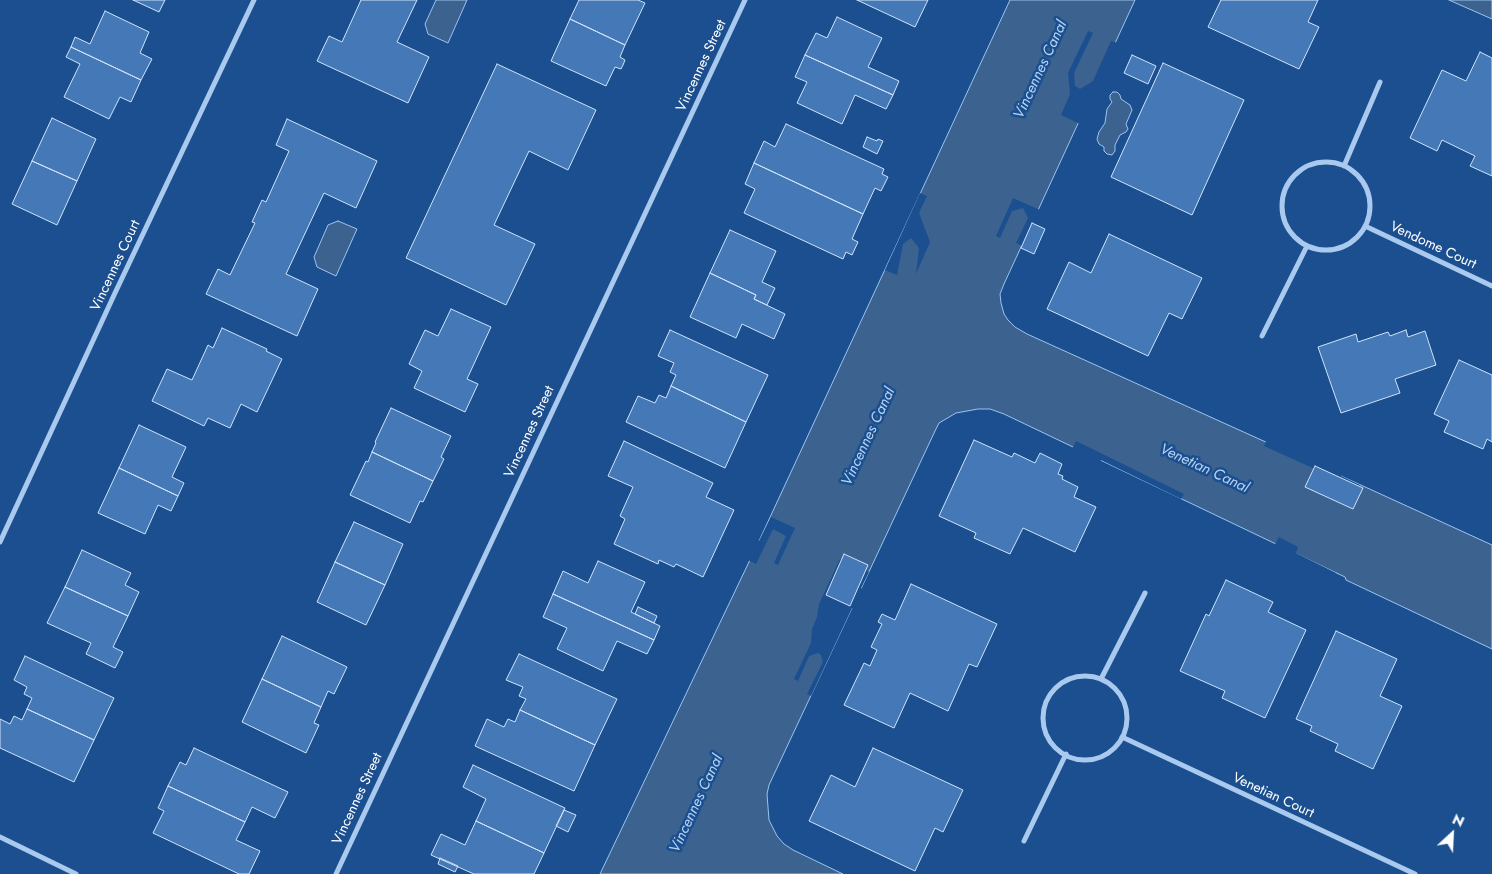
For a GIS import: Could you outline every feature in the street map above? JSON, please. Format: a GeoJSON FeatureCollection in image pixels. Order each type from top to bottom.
{"type":"FeatureCollection","features":[{"type":"Feature","properties":{"kind":"street","name":"Vincennes Court"},"geometry":{"type":"LineString","coordinates":[[0,542],[104,316],[254,0]]}},
{"type":"Feature","properties":{"kind":"street","name":"Vincennes Street"},"geometry":{"type":"LineString","coordinates":[[336,874],[745,0]]}},
{"type":"Feature","properties":{"kind":"street"},"geometry":{"type":"LineString","coordinates":[[1344,166],[1380,82]]}},
{"type":"Feature","properties":{"kind":"street"},"geometry":{"type":"LineString","coordinates":[[1317,162],[1330,162],[1344,166],[1364,184],[1369,197],[1370,211],[1365,226],[1347,244],[1334,249],[1320,249],[1307,246],[1296,238],[1288,227],[1283,214],[1282,200],[1286,187],[1304,167],[1317,162]]}},
{"type":"Feature","properties":{"kind":"street","name":"Vendome Court"},"geometry":{"type":"LineString","coordinates":[[1365,226],[1492,286]]}},
{"type":"Feature","properties":{"kind":"street"},"geometry":{"type":"LineString","coordinates":[[1262,336],[1307,246]]}},
{"type":"Feature","properties":{"kind":"street"},"geometry":{"type":"LineString","coordinates":[[1101,679],[1145,593]]}},
{"type":"Feature","properties":{"kind":"street"},"geometry":{"type":"LineString","coordinates":[[1087,676],[1101,679],[1113,687],[1122,698],[1127,712],[1126,726],[1122,738],[1111,751],[1098,758],[1084,760],[1069,756],[1057,749],[1048,738],[1043,723],[1044,709],[1049,695],[1059,684],[1072,678],[1087,676]]}},
{"type":"Feature","properties":{"kind":"street","name":"Venetian Court"},"geometry":{"type":"LineString","coordinates":[[1122,738],[1415,874]]}},
{"type":"Feature","properties":{"kind":"street"},"geometry":{"type":"LineString","coordinates":[[1024,841],[1066,754]]}},
{"type":"Feature","properties":{"kind":"street"},"geometry":{"type":"LineString","coordinates":[[0,838],[76,874]]}},
{"type":"Feature","properties":{"kind":"water"},"geometry":{"type":"Polygon","coordinates":[[[436,0],[467,0],[448,43],[428,34],[425,24],[436,0]]]}},
{"type":"Feature","properties":{"kind":"water"},"geometry":{"type":"Polygon","coordinates":[[[1010,0],[1135,0],[1000,294],[1004,314],[1008,320],[1027,334],[1492,545],[1492,649],[1004,414],[990,409],[956,413],[939,423],[769,785],[767,794],[769,820],[777,836],[793,850],[843,874],[600,874],[759,541],[1010,0]]]}},
{"type":"Feature","properties":{"kind":"water"},"geometry":{"type":"Polygon","coordinates":[[[1449,0],[1492,0],[1492,19],[1458,4],[1449,0]]]}},
{"type":"Feature","properties":{"kind":"water"},"geometry":{"type":"Polygon","coordinates":[[[1113,92],[1117,92],[1121,99],[1130,105],[1132,110],[1126,124],[1128,129],[1120,135],[1112,155],[1104,151],[1104,147],[1099,144],[1097,139],[1105,123],[1107,109],[1112,102],[1110,95],[1113,92]]]}},
{"type":"Feature","properties":{"kind":"water"},"geometry":{"type":"Polygon","coordinates":[[[338,221],[357,229],[336,276],[317,267],[314,257],[328,225],[338,221]]]}},
{"type":"Feature","properties":{"kind":"pier"},"geometry":{"type":"Polygon","coordinates":[[[1088,31],[1093,33],[1074,73],[1075,86],[1080,89],[1093,81],[1111,41],[1118,43],[1080,124],[1061,115],[1070,94],[1068,73],[1088,31]]]}},
{"type":"Feature","properties":{"kind":"pier"},"geometry":{"type":"Polygon","coordinates":[[[920,193],[927,196],[919,213],[930,242],[916,274],[919,248],[911,238],[903,244],[897,275],[885,270],[920,193]]]}},
{"type":"Feature","properties":{"kind":"pier"},"geometry":{"type":"Polygon","coordinates":[[[1013,198],[1040,210],[1024,247],[1016,243],[1028,218],[1023,208],[1012,211],[1000,238],[996,236],[1013,198]]]}},
{"type":"Feature","properties":{"kind":"pier"},"geometry":{"type":"Polygon","coordinates":[[[1076,441],[1184,494],[1181,499],[1101,460],[1100,463],[1072,449],[1076,441]]]}},
{"type":"Feature","properties":{"kind":"pier"},"geometry":{"type":"Polygon","coordinates":[[[1266,441],[1321,466],[1322,464],[1342,473],[1341,476],[1360,485],[1359,489],[1264,446],[1266,441]]]}},
{"type":"Feature","properties":{"kind":"pier"},"geometry":{"type":"Polygon","coordinates":[[[771,517],[795,528],[778,565],[774,563],[786,536],[773,529],[756,564],[748,560],[771,517]]]}},
{"type":"Feature","properties":{"kind":"pier"},"geometry":{"type":"Polygon","coordinates":[[[1279,537],[1298,547],[1296,553],[1336,573],[1334,575],[1274,546],[1279,537]]]}},
{"type":"Feature","properties":{"kind":"pier"},"geometry":{"type":"Polygon","coordinates":[[[840,559],[869,572],[861,588],[863,590],[854,609],[852,608],[811,696],[807,694],[823,662],[821,655],[818,653],[809,656],[798,681],[794,679],[811,643],[812,629],[817,617],[819,604],[840,559]]]}},
{"type":"Feature","properties":{"kind":"building"},"geometry":{"type":"Polygon","coordinates":[[[133,0],[165,0],[159,12],[133,0]]]}},
{"type":"Feature","properties":{"kind":"building"},"geometry":{"type":"Polygon","coordinates":[[[361,0],[417,0],[397,42],[429,57],[408,103],[317,61],[329,36],[342,42],[361,0]]]}},
{"type":"Feature","properties":{"kind":"building"},"geometry":{"type":"Polygon","coordinates":[[[579,0],[638,0],[645,3],[625,45],[570,19],[579,0]]]}},
{"type":"Feature","properties":{"kind":"building"},"geometry":{"type":"Polygon","coordinates":[[[857,0],[928,0],[915,27],[857,0]]]}},
{"type":"Feature","properties":{"kind":"building"},"geometry":{"type":"Polygon","coordinates":[[[1221,0],[1318,0],[1308,22],[1319,27],[1299,69],[1208,27],[1221,0]]]}},
{"type":"Feature","properties":{"kind":"building"},"geometry":{"type":"Polygon","coordinates":[[[105,11],[149,32],[140,53],[152,59],[141,80],[71,47],[75,37],[90,44],[105,11]]]}},
{"type":"Feature","properties":{"kind":"building"},"geometry":{"type":"Polygon","coordinates":[[[837,17],[882,38],[868,67],[899,81],[893,95],[805,55],[816,33],[827,38],[837,17]]]}},
{"type":"Feature","properties":{"kind":"building"},"geometry":{"type":"Polygon","coordinates":[[[570,19],[625,45],[620,57],[625,60],[623,65],[621,69],[615,67],[606,86],[551,61],[570,19]]]}},
{"type":"Feature","properties":{"kind":"building"},"geometry":{"type":"Polygon","coordinates":[[[71,47],[141,80],[131,102],[120,97],[109,119],[64,97],[80,64],[66,57],[71,47]]]}},
{"type":"Feature","properties":{"kind":"building"},"geometry":{"type":"Polygon","coordinates":[[[1480,52],[1492,58],[1492,176],[1470,166],[1475,156],[1442,140],[1437,151],[1410,138],[1442,70],[1466,81],[1480,52]]]}},
{"type":"Feature","properties":{"kind":"building"},"geometry":{"type":"Polygon","coordinates":[[[805,55],[893,95],[886,109],[855,95],[842,124],[797,103],[807,82],[795,77],[805,55]]]}},
{"type":"Feature","properties":{"kind":"building"},"geometry":{"type":"Polygon","coordinates":[[[1132,55],[1156,66],[1148,84],[1124,73],[1132,55]]]}},
{"type":"Feature","properties":{"kind":"building"},"geometry":{"type":"Polygon","coordinates":[[[1163,63],[1244,100],[1192,215],[1111,177],[1163,63]]]}},
{"type":"Feature","properties":{"kind":"building"},"geometry":{"type":"Polygon","coordinates":[[[497,64],[596,110],[568,170],[529,151],[494,225],[535,244],[506,305],[406,258],[497,64]]]}},
{"type":"Feature","properties":{"kind":"building"},"geometry":{"type":"Polygon","coordinates":[[[52,118],[96,139],[77,181],[32,161],[52,118]]]}},
{"type":"Feature","properties":{"kind":"building"},"geometry":{"type":"Polygon","coordinates":[[[287,119],[377,161],[356,208],[324,193],[286,274],[318,289],[297,336],[206,294],[218,269],[230,275],[255,223],[252,222],[262,200],[266,202],[289,151],[276,145],[287,119]]]}},
{"type":"Feature","properties":{"kind":"building"},"geometry":{"type":"Polygon","coordinates":[[[786,124],[884,169],[882,174],[888,177],[881,191],[875,188],[863,214],[754,163],[764,141],[775,147],[786,124]]]}},
{"type":"Feature","properties":{"kind":"building"},"geometry":{"type":"Polygon","coordinates":[[[867,137],[883,141],[877,154],[863,147],[867,137]]]}},
{"type":"Feature","properties":{"kind":"building"},"geometry":{"type":"Polygon","coordinates":[[[32,161],[77,181],[57,225],[12,204],[32,161]]]}},
{"type":"Feature","properties":{"kind":"building"},"geometry":{"type":"Polygon","coordinates":[[[754,163],[863,214],[852,239],[858,242],[852,255],[846,252],[843,259],[744,213],[755,189],[745,184],[754,163]]]}},
{"type":"Feature","properties":{"kind":"building"},"geometry":{"type":"Polygon","coordinates":[[[1032,223],[1045,229],[1034,254],[1021,248],[1032,223]]]}},
{"type":"Feature","properties":{"kind":"building"},"geometry":{"type":"Polygon","coordinates":[[[730,230],[776,251],[762,282],[775,288],[767,305],[754,299],[756,295],[710,273],[730,230]]]}},
{"type":"Feature","properties":{"kind":"building"},"geometry":{"type":"Polygon","coordinates":[[[1109,234],[1202,278],[1182,319],[1169,313],[1148,356],[1047,309],[1069,262],[1091,273],[1109,234]]]}},
{"type":"Feature","properties":{"kind":"building"},"geometry":{"type":"Polygon","coordinates":[[[710,273],[756,295],[754,299],[785,314],[774,339],[742,324],[736,338],[690,317],[710,273]]]}},
{"type":"Feature","properties":{"kind":"building"},"geometry":{"type":"Polygon","coordinates":[[[451,309],[491,327],[467,379],[478,384],[465,412],[414,388],[422,371],[409,364],[425,330],[438,336],[451,309]]]}},
{"type":"Feature","properties":{"kind":"building"},"geometry":{"type":"Polygon","coordinates":[[[222,328],[267,349],[266,351],[282,359],[257,412],[241,404],[230,428],[208,418],[204,426],[152,401],[167,369],[192,380],[208,345],[213,348],[222,328]]]}},
{"type":"Feature","properties":{"kind":"building"},"geometry":{"type":"Polygon","coordinates":[[[670,330],[768,375],[746,422],[671,386],[676,375],[670,372],[674,363],[658,356],[670,330]]]}},
{"type":"Feature","properties":{"kind":"building"},"geometry":{"type":"Polygon","coordinates":[[[1406,330],[1408,337],[1425,331],[1436,365],[1395,379],[1400,393],[1341,413],[1318,347],[1356,334],[1358,342],[1388,332],[1390,336],[1406,330]]]}},
{"type":"Feature","properties":{"kind":"building"},"geometry":{"type":"Polygon","coordinates":[[[1459,360],[1492,375],[1492,442],[1487,439],[1483,449],[1444,432],[1449,421],[1434,414],[1459,360]]]}},
{"type":"Feature","properties":{"kind":"building"},"geometry":{"type":"Polygon","coordinates":[[[671,386],[746,422],[725,468],[626,422],[638,396],[655,403],[659,395],[666,398],[671,386]]]}},
{"type":"Feature","properties":{"kind":"building"},"geometry":{"type":"Polygon","coordinates":[[[391,408],[451,436],[441,457],[444,459],[433,481],[372,452],[391,408]]]}},
{"type":"Feature","properties":{"kind":"building"},"geometry":{"type":"Polygon","coordinates":[[[139,425],[186,447],[172,477],[184,483],[178,496],[119,468],[139,425]]]}},
{"type":"Feature","properties":{"kind":"building"},"geometry":{"type":"Polygon","coordinates":[[[974,440],[1012,457],[1014,453],[1035,463],[1040,453],[1062,464],[1058,474],[1063,476],[1062,479],[1078,487],[1074,497],[1096,507],[1075,552],[1023,528],[1010,554],[974,538],[976,533],[939,516],[974,440]]]}},
{"type":"Feature","properties":{"kind":"building"},"geometry":{"type":"Polygon","coordinates":[[[624,441],[713,483],[706,497],[734,510],[703,577],[676,564],[674,567],[659,560],[658,564],[614,544],[625,519],[620,516],[633,487],[608,476],[624,441]]]}},
{"type":"Feature","properties":{"kind":"building"},"geometry":{"type":"Polygon","coordinates":[[[372,452],[433,481],[423,502],[420,501],[410,523],[350,495],[372,452]]]}},
{"type":"Feature","properties":{"kind":"building"},"geometry":{"type":"Polygon","coordinates":[[[1315,466],[1363,488],[1353,509],[1305,487],[1315,466]]]}},
{"type":"Feature","properties":{"kind":"building"},"geometry":{"type":"Polygon","coordinates":[[[119,468],[178,496],[171,511],[158,505],[145,534],[98,513],[119,468]]]}},
{"type":"Feature","properties":{"kind":"building"},"geometry":{"type":"Polygon","coordinates":[[[354,522],[403,544],[385,585],[335,562],[354,522]]]}},
{"type":"Feature","properties":{"kind":"building"},"geometry":{"type":"Polygon","coordinates":[[[82,550],[131,573],[125,585],[139,592],[128,616],[65,587],[82,550]]]}},
{"type":"Feature","properties":{"kind":"building"},"geometry":{"type":"Polygon","coordinates":[[[844,554],[868,565],[850,606],[826,595],[844,554]]]}},
{"type":"Feature","properties":{"kind":"building"},"geometry":{"type":"Polygon","coordinates":[[[598,561],[645,582],[631,612],[660,626],[654,640],[553,594],[563,571],[588,583],[598,561]]]}},
{"type":"Feature","properties":{"kind":"building"},"geometry":{"type":"Polygon","coordinates":[[[335,562],[385,585],[366,625],[317,602],[335,562]]]}},
{"type":"Feature","properties":{"kind":"building"},"geometry":{"type":"Polygon","coordinates":[[[1226,580],[1273,602],[1268,612],[1306,630],[1265,718],[1222,698],[1225,691],[1180,671],[1206,614],[1209,616],[1226,580]]]}},
{"type":"Feature","properties":{"kind":"building"},"geometry":{"type":"Polygon","coordinates":[[[911,584],[997,624],[977,667],[969,664],[948,711],[910,693],[894,728],[844,705],[864,663],[870,666],[877,650],[871,647],[882,624],[878,622],[882,614],[895,620],[911,584]]]}},
{"type":"Feature","properties":{"kind":"building"},"geometry":{"type":"Polygon","coordinates":[[[65,587],[128,616],[113,647],[123,652],[115,668],[86,654],[91,643],[47,623],[65,587]]]}},
{"type":"Feature","properties":{"kind":"building"},"geometry":{"type":"Polygon","coordinates":[[[553,594],[654,640],[647,654],[617,641],[603,671],[557,649],[567,628],[543,617],[553,594]]]}},
{"type":"Feature","properties":{"kind":"building"},"geometry":{"type":"Polygon","coordinates":[[[638,607],[657,616],[654,623],[635,614],[638,607]]]}},
{"type":"Feature","properties":{"kind":"building"},"geometry":{"type":"Polygon","coordinates":[[[1336,631],[1397,659],[1380,696],[1402,706],[1373,769],[1335,751],[1338,744],[1310,731],[1312,726],[1296,719],[1336,631]]]}},
{"type":"Feature","properties":{"kind":"building"},"geometry":{"type":"Polygon","coordinates":[[[282,636],[347,667],[334,694],[328,691],[321,707],[262,679],[282,636]]]}},
{"type":"Feature","properties":{"kind":"building"},"geometry":{"type":"Polygon","coordinates":[[[519,654],[617,699],[595,745],[520,710],[526,699],[519,696],[523,687],[506,680],[519,654]]]}},
{"type":"Feature","properties":{"kind":"building"},"geometry":{"type":"Polygon","coordinates":[[[25,656],[114,698],[94,740],[27,709],[32,698],[24,694],[27,687],[14,680],[25,656]]]}},
{"type":"Feature","properties":{"kind":"building"},"geometry":{"type":"Polygon","coordinates":[[[262,679],[321,707],[314,723],[319,725],[306,753],[242,722],[262,679]]]}},
{"type":"Feature","properties":{"kind":"building"},"geometry":{"type":"Polygon","coordinates":[[[27,709],[94,740],[74,782],[0,748],[0,719],[10,724],[14,716],[22,720],[27,709]]]}},
{"type":"Feature","properties":{"kind":"building"},"geometry":{"type":"Polygon","coordinates":[[[520,710],[595,745],[574,791],[475,746],[487,719],[504,727],[508,719],[515,722],[520,710]]]}},
{"type":"Feature","properties":{"kind":"building"},"geometry":{"type":"Polygon","coordinates":[[[194,748],[288,792],[275,818],[252,807],[245,822],[168,786],[180,762],[186,765],[194,748]]]}},
{"type":"Feature","properties":{"kind":"building"},"geometry":{"type":"Polygon","coordinates":[[[873,748],[963,790],[943,832],[935,828],[915,871],[809,821],[831,775],[855,787],[873,748]]]}},
{"type":"Feature","properties":{"kind":"building"},"geometry":{"type":"Polygon","coordinates":[[[473,765],[565,808],[544,853],[476,821],[486,799],[463,787],[473,765]]]}},
{"type":"Feature","properties":{"kind":"building"},"geometry":{"type":"Polygon","coordinates":[[[168,786],[245,822],[236,840],[260,851],[249,874],[239,874],[153,833],[164,811],[158,808],[168,786]]]}},
{"type":"Feature","properties":{"kind":"building"},"geometry":{"type":"Polygon","coordinates":[[[564,810],[576,815],[568,832],[556,826],[564,810]]]}},
{"type":"Feature","properties":{"kind":"building"},"geometry":{"type":"Polygon","coordinates":[[[476,821],[544,853],[534,874],[474,874],[431,855],[441,834],[465,845],[476,821]]]}},
{"type":"Feature","properties":{"kind":"building"},"geometry":{"type":"Polygon","coordinates":[[[440,858],[458,866],[455,872],[438,864],[440,858]]]}},
{"type":"Feature","properties":{"kind":"water label","name":"Vincennes Canal"},"geometry":{"type":"Point","coordinates":[1041,70]}},
{"type":"Feature","properties":{"kind":"water label","name":"Vincennes Canal"},"geometry":{"type":"Point","coordinates":[869,437]}},
{"type":"Feature","properties":{"kind":"water label","name":"Venetian Canal"},"geometry":{"type":"Point","coordinates":[1204,469]}},
{"type":"Feature","properties":{"kind":"water label","name":"Vincennes Canal"},"geometry":{"type":"Point","coordinates":[697,804]}}]}
